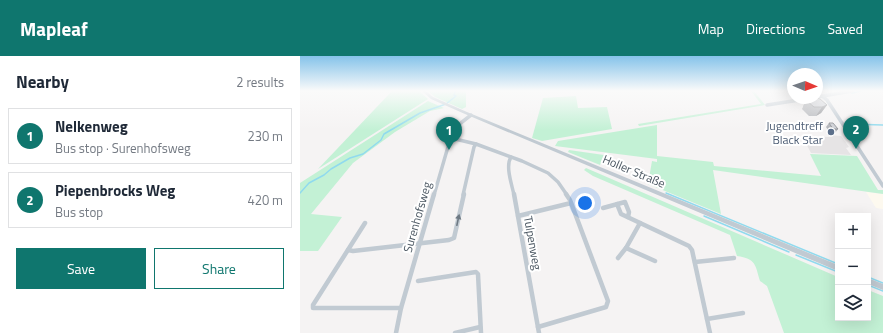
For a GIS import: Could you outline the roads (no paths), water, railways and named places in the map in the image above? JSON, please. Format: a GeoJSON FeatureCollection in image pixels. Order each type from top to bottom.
{"type":"FeatureCollection","features":[{"type":"Feature","properties":{"kind":"street","name":"Holler Straße"},"geometry":{"type":"LineString","coordinates":[[445,104],[835,267]]}},
{"type":"Feature","properties":{"kind":"street"},"geometry":{"type":"LineString","coordinates":[[767,105],[774,104]]}},
{"type":"Feature","properties":{"kind":"street"},"geometry":{"type":"LineString","coordinates":[[828,104],[883,186]]}},
{"type":"Feature","properties":{"kind":"street","name":"Surenhofsweg"},"geometry":{"type":"LineString","coordinates":[[396,333],[401,308],[451,138],[455,128],[471,115]]}},
{"type":"Feature","properties":{"kind":"street"},"geometry":{"type":"LineString","coordinates":[[451,138],[476,144],[548,173],[565,189],[608,301],[606,307],[539,330]]}},
{"type":"Feature","properties":{"kind":"street"},"geometry":{"type":"LineString","coordinates":[[348,250],[353,251],[449,240],[454,238],[474,147],[476,144]]}},
{"type":"Feature","properties":{"kind":"street","name":"Tulpenweg"},"geometry":{"type":"LineString","coordinates":[[511,157],[509,160],[518,216],[539,330]]}},
{"type":"Feature","properties":{"kind":"street"},"geometry":{"type":"LineString","coordinates":[[603,208],[625,202],[629,212],[628,217]]}},
{"type":"Feature","properties":{"kind":"street"},"geometry":{"type":"LineString","coordinates":[[518,216],[571,203]]}},
{"type":"Feature","properties":{"kind":"street"},"geometry":{"type":"LineString","coordinates":[[617,204],[621,214],[689,246],[692,250],[710,333]]}},
{"type":"Feature","properties":{"kind":"street"},"geometry":{"type":"LineString","coordinates":[[365,223],[313,305],[313,308],[401,308]]}},
{"type":"Feature","properties":{"kind":"street"},"geometry":{"type":"LineString","coordinates":[[618,258],[626,248],[640,223]]}},
{"type":"Feature","properties":{"kind":"street"},"geometry":{"type":"LineString","coordinates":[[626,248],[655,261]]}},
{"type":"Feature","properties":{"kind":"street"},"geometry":{"type":"LineString","coordinates":[[695,262],[734,258]]}},
{"type":"Feature","properties":{"kind":"street"},"geometry":{"type":"LineString","coordinates":[[418,280],[476,272],[478,274],[480,330],[455,333]]}},
{"type":"Feature","properties":{"kind":"street"},"geometry":{"type":"LineString","coordinates":[[871,282],[883,287]]}},
{"type":"Feature","properties":{"kind":"street"},"geometry":{"type":"LineString","coordinates":[[707,319],[743,313]]}},
{"type":"Feature","properties":{"kind":"waterway"},"geometry":{"type":"LineString","coordinates":[[300,193],[309,183],[324,175],[331,169],[350,158],[363,154],[381,140],[384,134],[420,113],[446,104]]}},
{"type":"Feature","properties":{"kind":"waterway"},"geometry":{"type":"LineString","coordinates":[[849,124],[883,125]]}},
{"type":"Feature","properties":{"kind":"waterway"},"geometry":{"type":"LineString","coordinates":[[666,193],[835,263]]}},
{"type":"Feature","properties":{"kind":"waterway"},"geometry":{"type":"LineString","coordinates":[[704,216],[789,252]]}},
{"type":"Feature","properties":{"kind":"waterway"},"geometry":{"type":"LineString","coordinates":[[796,255],[835,271]]}},
{"type":"Feature","properties":{"kind":"waterway"},"geometry":{"type":"LineString","coordinates":[[871,278],[883,283]]}},
{"type":"Feature","properties":{"kind":"waterway"},"geometry":{"type":"LineString","coordinates":[[871,286],[883,291]]}},
{"type":"Feature","properties":{"kind":"place","name":"Jugendtreff Black Star"},"geometry":{"type":"Point","coordinates":[831,132]}},
{"type":"Feature","properties":{"kind":"place","name":"Piepenbrocks Weg"},"geometry":{"type":"Point","coordinates":[856,149]}},
{"type":"Feature","properties":{"kind":"place","name":"Nelkenweg"},"geometry":{"type":"Point","coordinates":[449,150]}}]}
